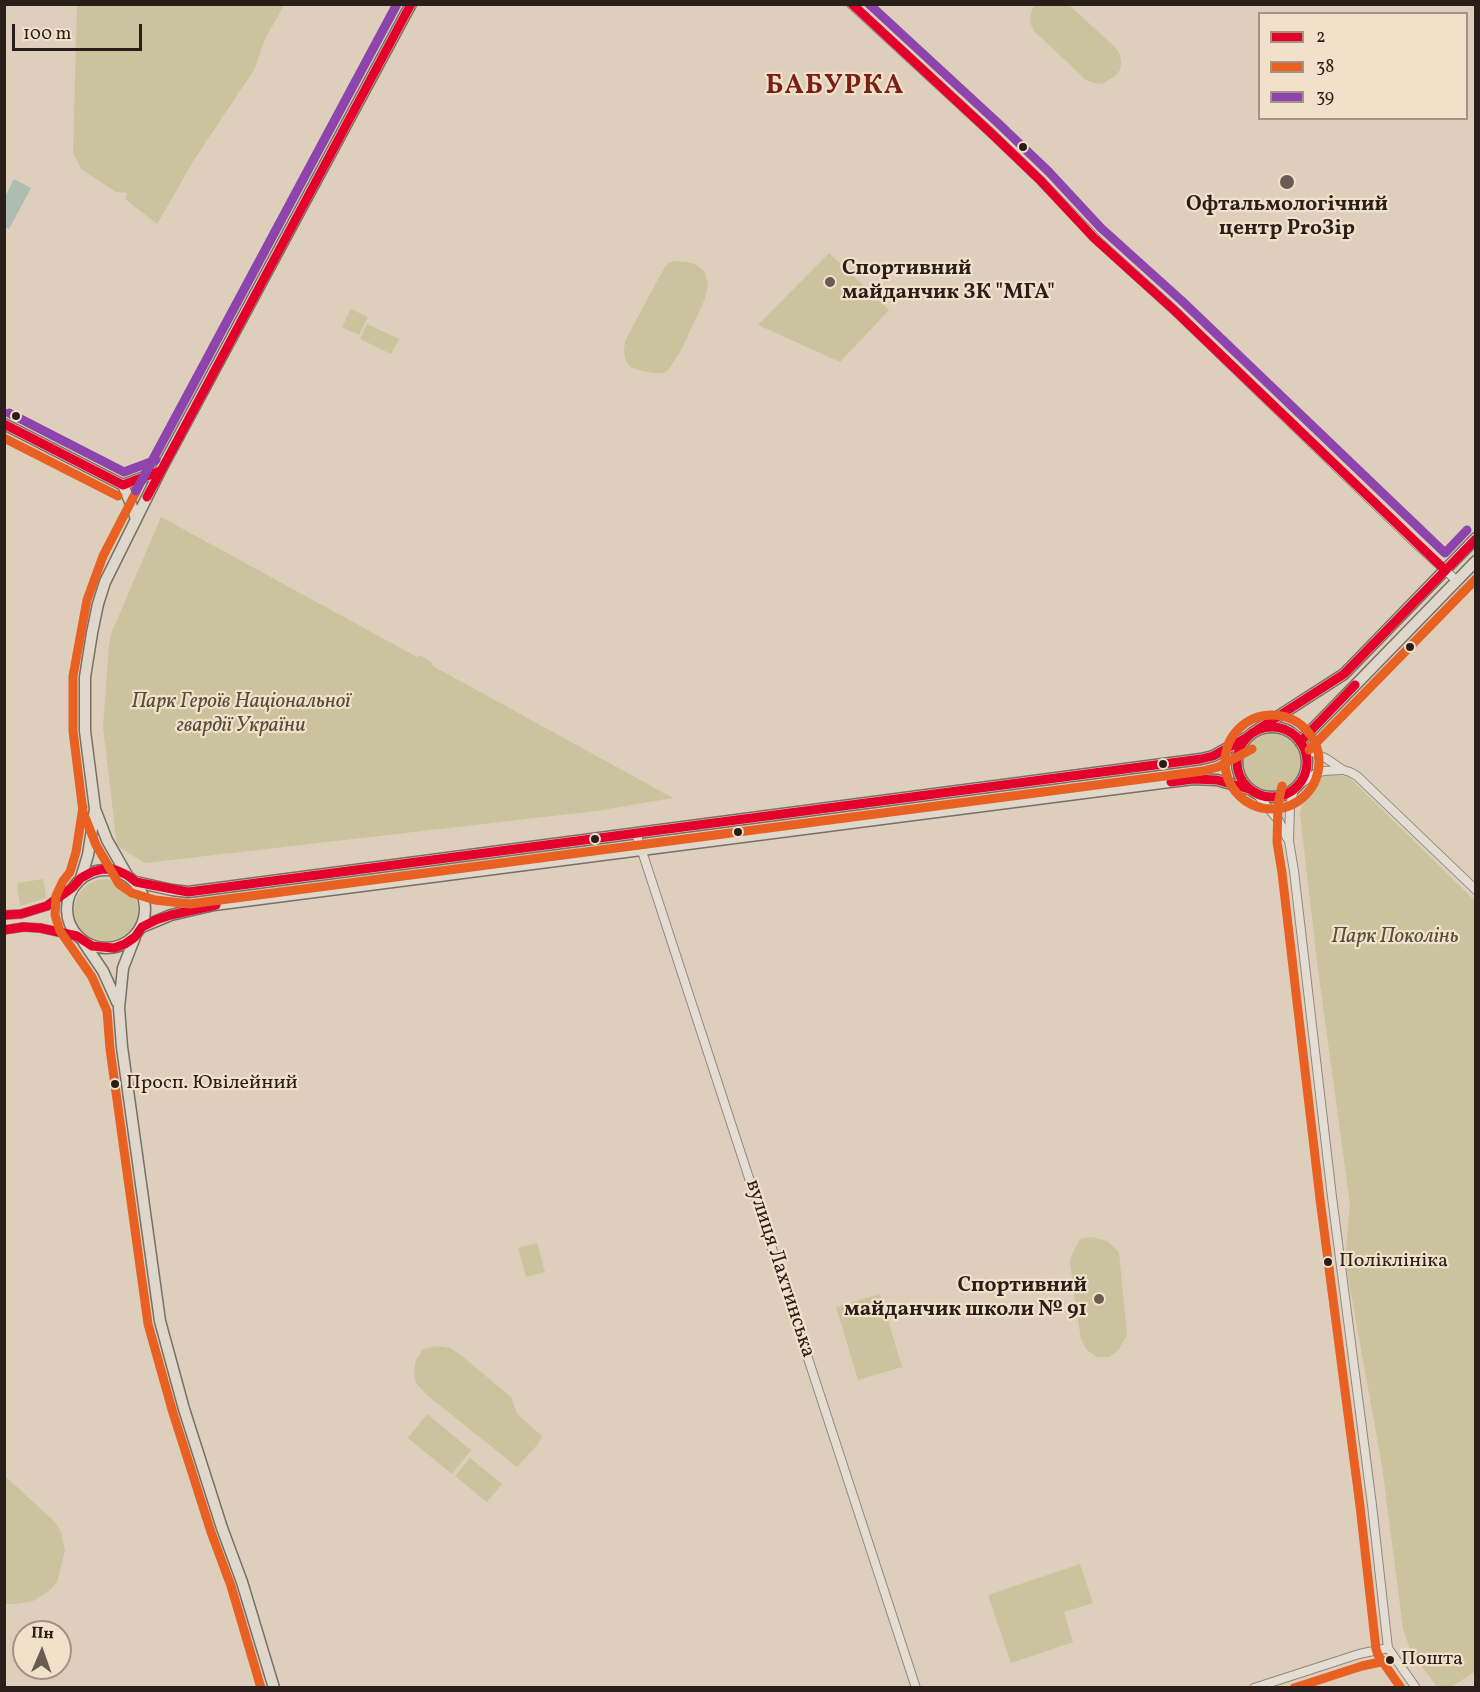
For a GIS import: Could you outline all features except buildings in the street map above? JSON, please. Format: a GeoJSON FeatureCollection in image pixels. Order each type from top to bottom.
{"type":"FeatureCollection","features":[{"type":"Feature","properties":{"kind":"main road"},"geometry":{"type":"LineString","coordinates":[[127,875],[107,840],[95,809],[85,731],[85,677],[98,604],[105,582],[160,471],[411,4]]}},
{"type":"Feature","properties":{"kind":"main road"},"geometry":{"type":"LineString","coordinates":[[4,424],[123,485],[136,520]]}},
{"type":"Feature","properties":{"kind":"main road"},"geometry":{"type":"LineString","coordinates":[[123,485],[160,471]]}},
{"type":"Feature","properties":{"kind":"main road"},"geometry":{"type":"LineString","coordinates":[[136,882],[188,892],[1213,756],[1246,738],[1344,674],[1476,538]]}},
{"type":"Feature","properties":{"kind":"main road"},"geometry":{"type":"LineString","coordinates":[[1302,745],[1476,561]]}},
{"type":"Feature","properties":{"kind":"main road"},"geometry":{"type":"LineString","coordinates":[[142,927],[171,915],[214,905],[1194,779],[1217,780],[1268,796],[1281,795],[1295,788],[1304,775],[1307,762],[1302,745],[1292,733],[1281,728],[1269,727],[1257,730]]}},
{"type":"Feature","properties":{"kind":"main road"},"geometry":{"type":"LineString","coordinates":[[1246,738],[1237,758],[1238,770],[1242,780],[1252,790]]}},
{"type":"Feature","properties":{"kind":"main road"},"geometry":{"type":"LineString","coordinates":[[81,878],[88,855],[95,809]]}},
{"type":"Feature","properties":{"kind":"main road"},"geometry":{"type":"LineString","coordinates":[[119,1008],[103,971],[70,925],[67,912],[68,899],[73,887],[81,878],[104,869],[116,870],[136,882],[143,892],[146,904],[146,916],[123,968],[119,1008],[162,1330],[184,1409],[244,1589],[274,1688]]}},
{"type":"Feature","properties":{"kind":"main road"},"geometry":{"type":"LineString","coordinates":[[80,938],[92,946],[114,948],[135,937]]}},
{"type":"Feature","properties":{"kind":"street"},"geometry":{"type":"LineString","coordinates":[[851,4],[991,133],[1099,242],[1174,310],[1457,581]]}},
{"type":"Feature","properties":{"kind":"street"},"geometry":{"type":"LineString","coordinates":[[1302,745],[1357,776],[1476,890]]}},
{"type":"Feature","properties":{"kind":"street"},"geometry":{"type":"LineString","coordinates":[[1343,770],[1323,771],[1295,788],[1290,806],[1289,842],[1371,1493],[1388,1648],[1416,1688]]}},
{"type":"Feature","properties":{"kind":"street"},"geometry":{"type":"LineString","coordinates":[[1252,790],[1279,821],[1289,842]]}},
{"type":"Feature","properties":{"kind":"street","name":"вулиця Лахтинська"},"geometry":{"type":"LineString","coordinates":[[636,833],[916,1688]]}},
{"type":"Feature","properties":{"kind":"street"},"geometry":{"type":"LineString","coordinates":[[4,915],[21,914],[47,906],[73,887]]}},
{"type":"Feature","properties":{"kind":"street"},"geometry":{"type":"LineString","coordinates":[[4,930],[40,927],[80,938]]}},
{"type":"Feature","properties":{"kind":"street"},"geometry":{"type":"LineString","coordinates":[[1254,1688],[1359,1654],[1388,1648]]}},
{"type":"Feature","properties":{"kind":"green space"},"geometry":{"type":"Polygon","coordinates":[[[77,5],[284,5],[265,39],[254,70],[194,160],[157,224],[125,199],[127,193],[116,192],[81,169],[73,153],[77,5]]]}},
{"type":"Feature","properties":{"kind":"green space"},"geometry":{"type":"Polygon","coordinates":[[[1035,5],[1069,5],[1116,48],[1120,55],[1120,70],[1102,84],[1086,80],[1034,31],[1030,18],[1035,5]]]}},
{"type":"Feature","properties":{"kind":"green space","name":"Спортивний майданчик ЗК \"МГА\""},"geometry":{"type":"Polygon","coordinates":[[[829,253],[889,310],[840,362],[758,325],[829,253]]]}},
{"type":"Feature","properties":{"kind":"green space"},"geometry":{"type":"Polygon","coordinates":[[[674,261],[695,264],[704,271],[708,284],[705,299],[681,350],[669,369],[664,373],[652,373],[630,367],[625,359],[625,341],[663,270],[667,264],[674,261]]]}},
{"type":"Feature","properties":{"kind":"green space"},"geometry":{"type":"Polygon","coordinates":[[[351,309],[368,317],[359,335],[342,327],[351,309]]]}},
{"type":"Feature","properties":{"kind":"green space"},"geometry":{"type":"Polygon","coordinates":[[[367,324],[399,339],[391,354],[360,339],[367,324]]]}},
{"type":"Feature","properties":{"kind":"green space","name":"Парк Героїв Національної гвардії України"},"geometry":{"type":"Polygon","coordinates":[[[161,517],[417,657],[419,655],[432,662],[431,665],[673,798],[596,811],[145,863],[117,846],[103,727],[111,634],[161,517]]]}},
{"type":"Feature","properties":{"kind":"green space"},"geometry":{"type":"Polygon","coordinates":[[[1267,730],[1279,730],[1295,739],[1302,749],[1304,761],[1302,773],[1295,783],[1279,792],[1267,792],[1256,787],[1247,778],[1242,767],[1242,755],[1247,744],[1256,735],[1267,730]]]}},
{"type":"Feature","properties":{"kind":"green space","name":"Парк Поколінь"},"geometry":{"type":"Polygon","coordinates":[[[1327,774],[1349,777],[1475,901],[1476,1671],[1451,1687],[1437,1687],[1411,1652],[1403,1629],[1382,1466],[1345,1260],[1350,1204],[1317,962],[1300,814],[1304,792],[1312,781],[1327,774]]]}},
{"type":"Feature","properties":{"kind":"green space"},"geometry":{"type":"Polygon","coordinates":[[[613,843],[614,848],[189,901],[189,899],[613,843]]]}},
{"type":"Feature","properties":{"kind":"green space"},"geometry":{"type":"Polygon","coordinates":[[[43,879],[46,898],[20,906],[17,883],[43,879]]]}},
{"type":"Feature","properties":{"kind":"green space"},"geometry":{"type":"Polygon","coordinates":[[[100,879],[112,879],[129,888],[136,899],[138,911],[136,923],[129,934],[112,943],[100,943],[88,938],[79,929],[74,917],[74,905],[79,893],[88,884],[100,879]]]}},
{"type":"Feature","properties":{"kind":"green space","name":"Спортивний майданчик школи № 91"},"geometry":{"type":"Polygon","coordinates":[[[1092,1237],[1107,1241],[1119,1252],[1127,1335],[1118,1351],[1109,1357],[1097,1357],[1087,1350],[1081,1340],[1070,1263],[1080,1239],[1092,1237]]]}},
{"type":"Feature","properties":{"kind":"green space"},"geometry":{"type":"Polygon","coordinates":[[[537,1243],[545,1272],[526,1277],[518,1248],[537,1243]]]}},
{"type":"Feature","properties":{"kind":"green space"},"geometry":{"type":"Polygon","coordinates":[[[880,1294],[902,1367],[858,1380],[836,1307],[880,1294]]]}},
{"type":"Feature","properties":{"kind":"green space"},"geometry":{"type":"Polygon","coordinates":[[[437,1346],[450,1348],[461,1355],[511,1397],[517,1414],[542,1436],[538,1444],[517,1467],[427,1395],[416,1383],[414,1373],[416,1360],[423,1349],[437,1346]]]}},
{"type":"Feature","properties":{"kind":"green space"},"geometry":{"type":"Polygon","coordinates":[[[427,1414],[471,1450],[452,1474],[408,1438],[427,1414]]]}},
{"type":"Feature","properties":{"kind":"green space"},"geometry":{"type":"Polygon","coordinates":[[[470,1458],[502,1484],[487,1502],[455,1476],[470,1458]]]}},
{"type":"Feature","properties":{"kind":"green space"},"geometry":{"type":"Polygon","coordinates":[[[5,1476],[55,1522],[61,1532],[65,1551],[57,1582],[49,1591],[33,1601],[16,1604],[5,1604],[5,1476]]]}},
{"type":"Feature","properties":{"kind":"green space"},"geometry":{"type":"Polygon","coordinates":[[[1080,1564],[1093,1603],[1064,1612],[1073,1642],[1011,1663],[988,1595],[1080,1564]]]}},
{"type":"Feature","properties":{"kind":"shaded area"},"geometry":{"type":"Polygon","coordinates":[[[14,179],[31,188],[9,229],[5,227],[5,197],[14,179]]]}},
{"type":"Feature","properties":{"kind":"transit line","name":"39"},"geometry":{"type":"LineString","coordinates":[[136,491],[397,4]]}},
{"type":"Feature","properties":{"kind":"transit line","name":"2"},"geometry":{"type":"LineString","coordinates":[[147,497],[411,4]]}},
{"type":"Feature","properties":{"kind":"transit line","name":"2"},"geometry":{"type":"LineString","coordinates":[[852,4],[991,133],[1040,180],[1093,237],[1174,310],[1445,570]]}},
{"type":"Feature","properties":{"kind":"transit line","name":"39"},"geometry":{"type":"LineString","coordinates":[[869,4],[999,124],[1049,172],[1101,228],[1182,301],[1445,553],[1467,530]]}},
{"type":"Feature","properties":{"kind":"transit line","name":"39"},"geometry":{"type":"LineString","coordinates":[[9,413],[124,472],[156,460]]}},
{"type":"Feature","properties":{"kind":"transit line","name":"2"},"geometry":{"type":"LineString","coordinates":[[4,424],[123,485],[160,471]]}},
{"type":"Feature","properties":{"kind":"transit line","name":"38"},"geometry":{"type":"LineString","coordinates":[[4,438],[118,496]]}},
{"type":"Feature","properties":{"kind":"transit line","name":"38"},"geometry":{"type":"LineString","coordinates":[[136,492],[103,556],[87,600],[73,676],[73,731],[83,812],[96,845],[119,884],[132,893],[155,900],[190,904],[1203,771],[1218,767],[1252,749]]}},
{"type":"Feature","properties":{"kind":"transit line","name":"2"},"geometry":{"type":"LineString","coordinates":[[1257,730],[1344,674],[1476,539]]}},
{"type":"Feature","properties":{"kind":"transit line","name":"38"},"geometry":{"type":"LineString","coordinates":[[1309,750],[1476,579]]}},
{"type":"Feature","properties":{"kind":"transit line","name":"2"},"geometry":{"type":"LineString","coordinates":[[1300,742],[1355,685]]}},
{"type":"Feature","properties":{"kind":"transit line","name":"38"},"geometry":{"type":"LineString","coordinates":[[1272,715],[1290,719],[1305,729],[1315,744],[1319,762],[1315,780],[1305,795],[1290,805],[1272,809],[1254,805],[1239,795],[1229,780],[1225,762],[1229,744],[1239,729],[1254,719],[1272,715]]}},
{"type":"Feature","properties":{"kind":"transit line","name":"2"},"geometry":{"type":"LineString","coordinates":[[1272,727],[1285,730],[1297,737],[1304,749],[1307,762],[1304,775],[1297,787],[1285,794],[1272,797],[1259,794],[1247,787],[1240,775],[1237,762],[1240,749],[1247,737],[1259,730],[1272,727]]}},
{"type":"Feature","properties":{"kind":"transit line","name":"2"},"geometry":{"type":"LineString","coordinates":[[4,915],[21,914],[47,906],[73,887],[81,878],[103,869],[116,870],[136,882],[188,892],[1201,759],[1213,756],[1246,738]]}},
{"type":"Feature","properties":{"kind":"transit line","name":"2"},"geometry":{"type":"LineString","coordinates":[[1171,782],[1193,779],[1217,780],[1249,789]]}},
{"type":"Feature","properties":{"kind":"transit line","name":"38"},"geometry":{"type":"LineString","coordinates":[[1282,786],[1278,804],[1277,842],[1376,1649],[1401,1688]]}},
{"type":"Feature","properties":{"kind":"transit line","name":"38"},"geometry":{"type":"LineString","coordinates":[[83,807],[76,852],[70,872],[56,896],[55,915],[60,931],[92,977],[107,1011],[110,1049],[148,1324],[173,1413],[231,1586],[261,1688]]}},
{"type":"Feature","properties":{"kind":"transit line","name":"2"},"geometry":{"type":"LineString","coordinates":[[4,930],[23,927],[40,928],[77,936],[92,946],[114,948],[125,944],[135,937],[142,927],[156,920],[216,905]]}},
{"type":"Feature","properties":{"kind":"transit line","name":"38"},"geometry":{"type":"LineString","coordinates":[[1294,1688],[1362,1666],[1390,1660]]}},
{"type":"Feature","properties":{"kind":"place","name":"Офтальмологічний центр ProЗір"},"geometry":{"type":"Point","coordinates":[1287,182]}},
{"type":"Feature","properties":{"kind":"place","name":"Спортивний майданчик ЗК \"МГА\""},"geometry":{"type":"Point","coordinates":[830,282]}},
{"type":"Feature","properties":{"kind":"place","name":"Просп. Ювілейний"},"geometry":{"type":"Point","coordinates":[115,1084]}},
{"type":"Feature","properties":{"kind":"place","name":"Поліклініка"},"geometry":{"type":"Point","coordinates":[1328,1262]}},
{"type":"Feature","properties":{"kind":"place","name":"Спортивний майданчик школи № 91"},"geometry":{"type":"Point","coordinates":[1099,1299]}},
{"type":"Feature","properties":{"kind":"place","name":"Пошта"},"geometry":{"type":"Point","coordinates":[1390,1660]}},
{"type":"Feature","properties":{"kind":"district","name":"БАБУРКА"},"geometry":{"type":"Point","coordinates":[835,88]}}]}
